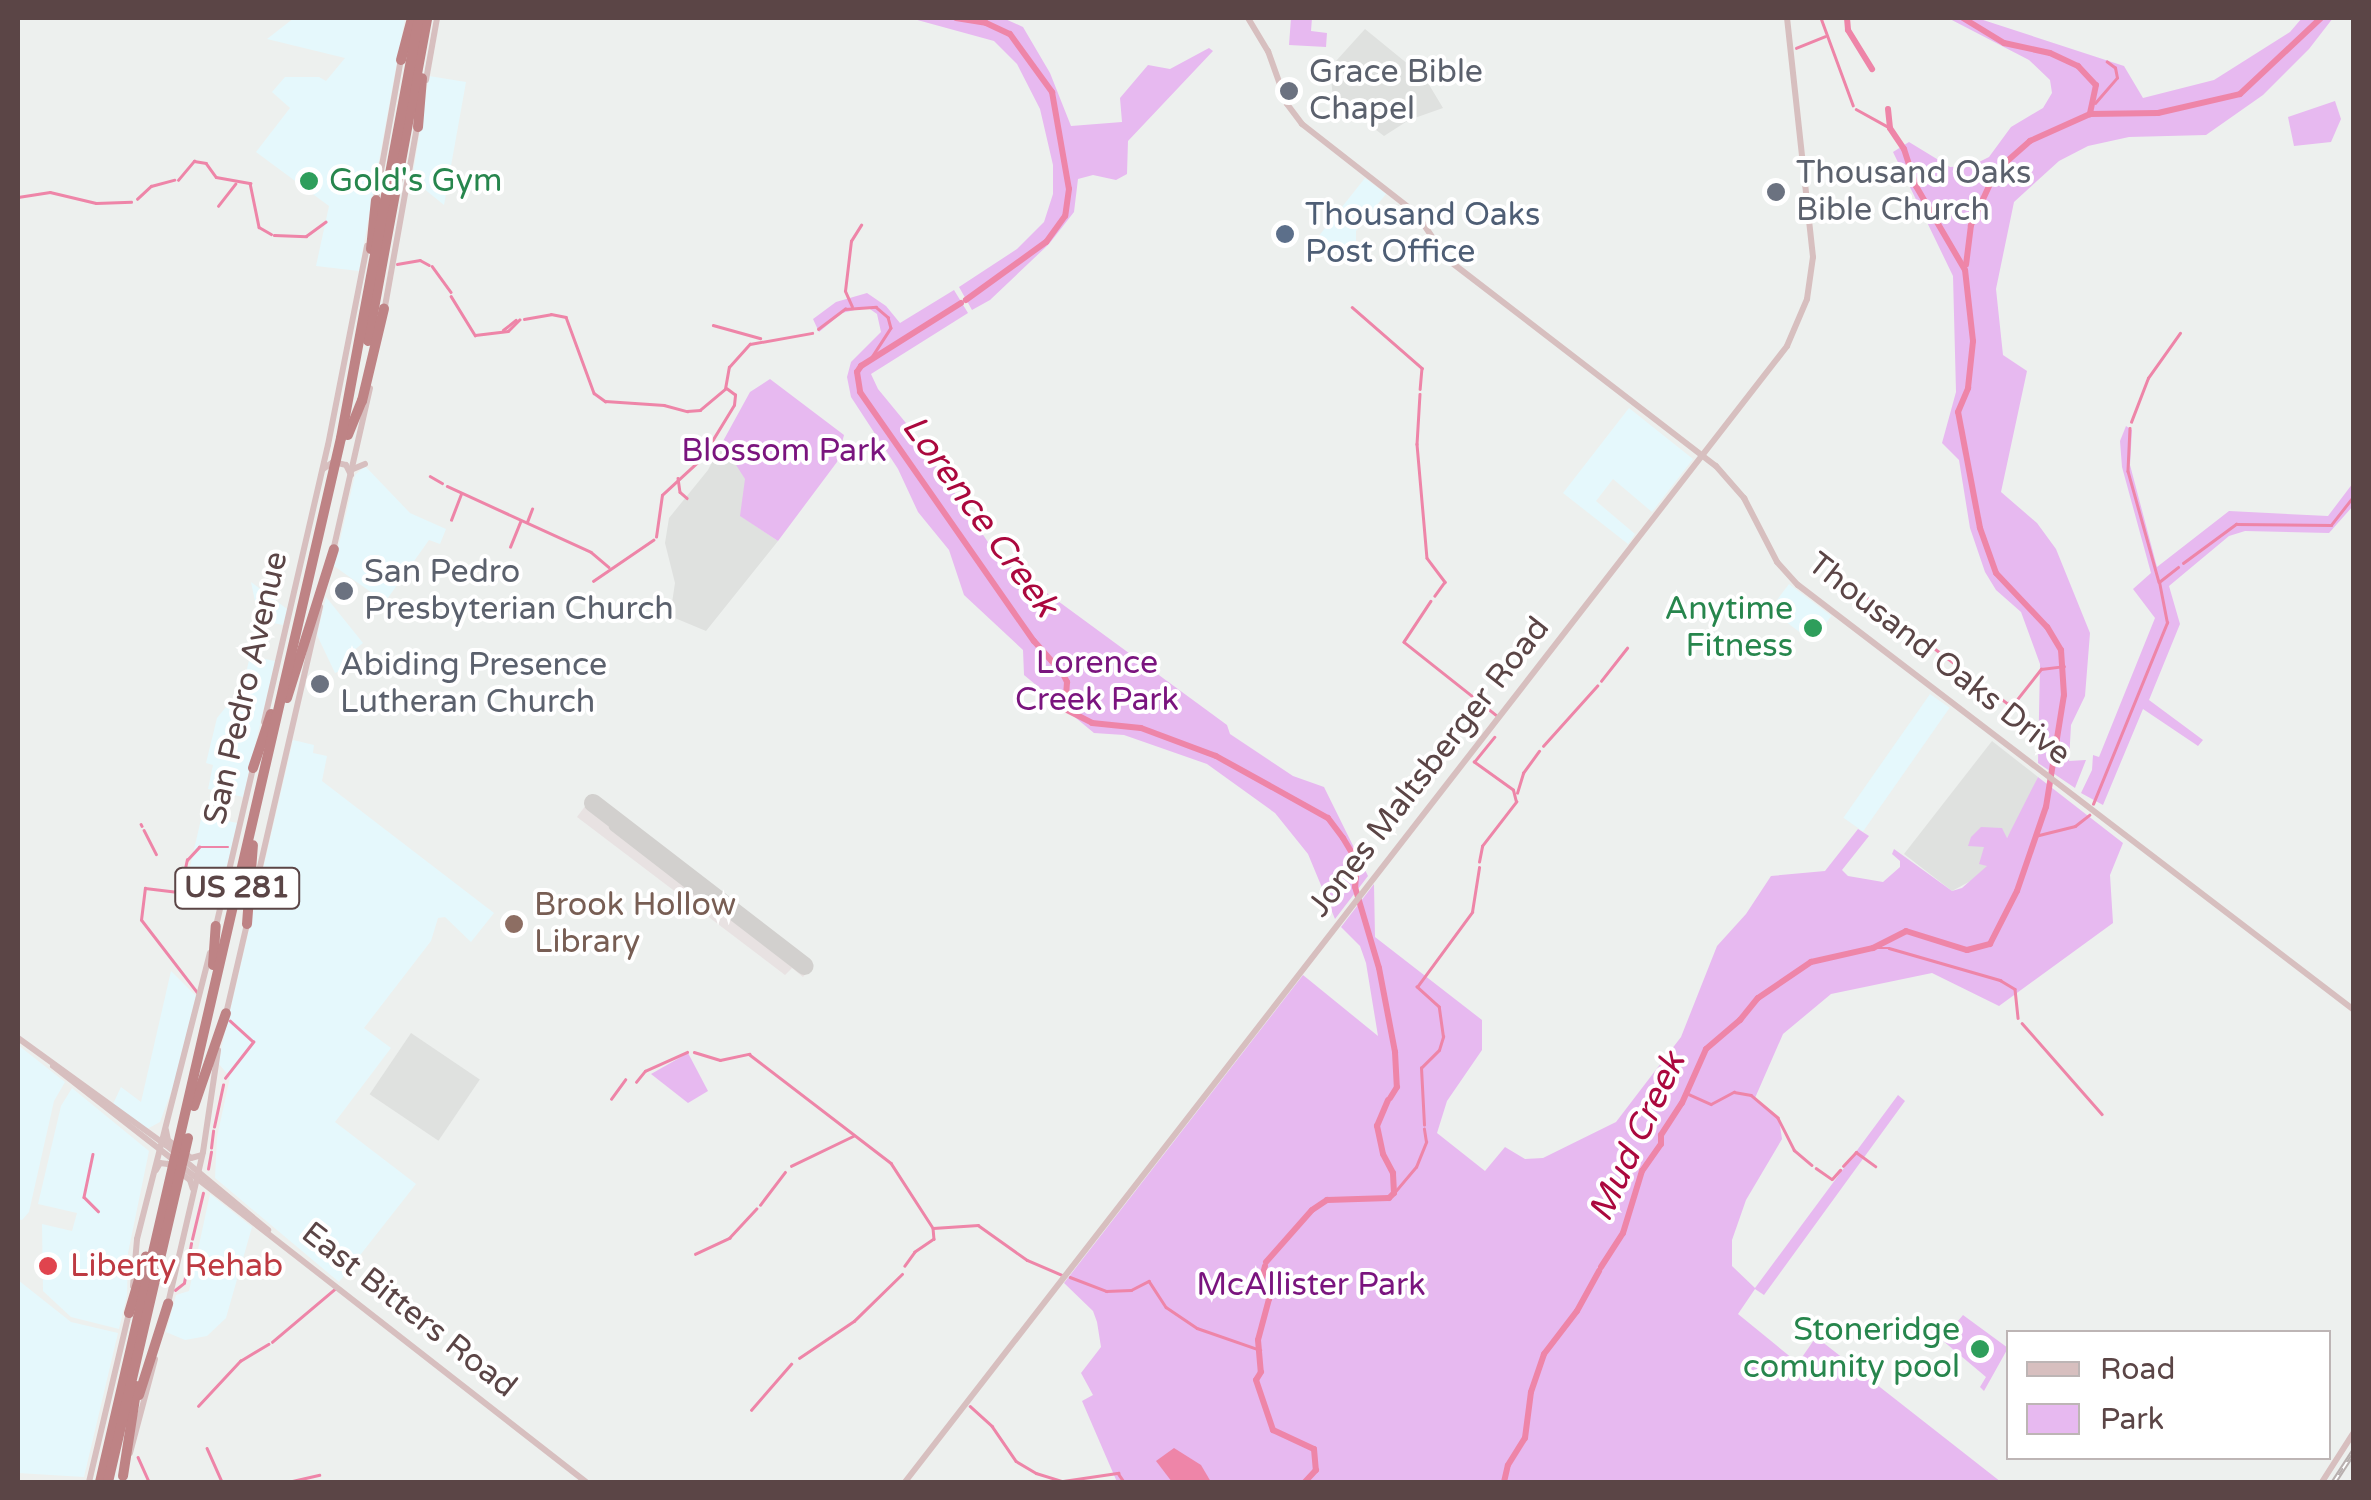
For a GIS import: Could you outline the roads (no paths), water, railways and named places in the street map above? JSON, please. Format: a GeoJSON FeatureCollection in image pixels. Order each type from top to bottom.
{"type":"FeatureCollection","features":[{"type":"Feature","properties":{"kind":"highway"},"geometry":{"type":"LineString","coordinates":[[401,60],[422,18]]}},
{"type":"Feature","properties":{"kind":"highway"},"geometry":{"type":"LineString","coordinates":[[418,127],[422,18]]}},
{"type":"Feature","properties":{"kind":"highway","name":"US 281"},"geometry":{"type":"LineString","coordinates":[[351,439],[358,356],[422,18]]}},
{"type":"Feature","properties":{"kind":"highway","name":"US 281"},"geometry":{"type":"LineString","coordinates":[[100,1482],[183,1142],[287,640],[351,439],[422,18]]}},
{"type":"Feature","properties":{"kind":"highway"},"geometry":{"type":"LineString","coordinates":[[358,356],[376,200]]}},
{"type":"Feature","properties":{"kind":"highway"},"geometry":{"type":"LineString","coordinates":[[351,439],[384,309]]}},
{"type":"Feature","properties":{"kind":"highway","name":"US 281"},"geometry":{"type":"LineString","coordinates":[[183,1142],[340,471]]}},
{"type":"Feature","properties":{"kind":"highway"},"geometry":{"type":"LineString","coordinates":[[287,698],[334,549]]}},
{"type":"Feature","properties":{"kind":"highway"},"geometry":{"type":"LineString","coordinates":[[253,768],[287,640]]}},
{"type":"Feature","properties":{"kind":"highway"},"geometry":{"type":"LineString","coordinates":[[247,924],[253,845]]}},
{"type":"Feature","properties":{"kind":"highway"},"geometry":{"type":"LineString","coordinates":[[206,1020],[216,926]]}},
{"type":"Feature","properties":{"kind":"highway"},"geometry":{"type":"LineString","coordinates":[[194,1106],[226,1013]]}},
{"type":"Feature","properties":{"kind":"highway"},"geometry":{"type":"LineString","coordinates":[[129,1313],[174,1180]]}},
{"type":"Feature","properties":{"kind":"highway","name":"US 281"},"geometry":{"type":"LineString","coordinates":[[108,1482],[158,1268],[174,1180]]}},
{"type":"Feature","properties":{"kind":"highway"},"geometry":{"type":"LineString","coordinates":[[120,1480],[158,1268]]}},
{"type":"Feature","properties":{"kind":"highway"},"geometry":{"type":"LineString","coordinates":[[120,1480],[121,1458],[168,1304]]}},
{"type":"Feature","properties":{"kind":"main road","name":"Thousand Oaks Drive"},"geometry":{"type":"LineString","coordinates":[[1248,18],[1268,50],[1288,104],[1305,127],[1416,213],[1447,260],[1702,456],[1744,498],[1770,551],[1791,578],[2354,1010]]}},
{"type":"Feature","properties":{"kind":"main road","name":"Jones Maltsberger Road"},"geometry":{"type":"LineString","coordinates":[[905,1482],[1786,346],[1802,317],[1810,284],[1812,239],[1787,18]]}},
{"type":"Feature","properties":{"kind":"main road","name":"San Pedro Avenue"},"geometry":{"type":"LineString","coordinates":[[340,471],[331,430],[401,60]]}},
{"type":"Feature","properties":{"kind":"main road"},"geometry":{"type":"LineString","coordinates":[[384,309],[418,127]]}},
{"type":"Feature","properties":{"kind":"main road"},"geometry":{"type":"LineString","coordinates":[[331,430],[336,442],[352,446],[351,439]]}},
{"type":"Feature","properties":{"kind":"main road","name":"San Pedro Avenue"},"geometry":{"type":"LineString","coordinates":[[120,1480],[194,1195],[226,1013],[334,549],[340,471],[351,439]]}},
{"type":"Feature","properties":{"kind":"main road"},"geometry":{"type":"LineString","coordinates":[[340,471],[365,461],[351,439]]}},
{"type":"Feature","properties":{"kind":"main road"},"geometry":{"type":"LineString","coordinates":[[275,631],[309,651],[321,651]]}},
{"type":"Feature","properties":{"kind":"main road","name":"San Pedro Avenue"},"geometry":{"type":"LineString","coordinates":[[89,1482],[129,1313],[136,1247],[166,1118],[182,1074],[253,768]]}},
{"type":"Feature","properties":{"kind":"main road"},"geometry":{"type":"LineString","coordinates":[[18,1038],[198,1175]]}},
{"type":"Feature","properties":{"kind":"main road"},"geometry":{"type":"LineString","coordinates":[[54,1066],[160,1145]]}},
{"type":"Feature","properties":{"kind":"main road"},"geometry":{"type":"LineString","coordinates":[[145,1131],[158,1130],[166,1118]]}},
{"type":"Feature","properties":{"kind":"main road"},"geometry":{"type":"LineString","coordinates":[[166,1118],[169,1141],[192,1158],[203,1154]]}},
{"type":"Feature","properties":{"kind":"main road"},"geometry":{"type":"LineString","coordinates":[[152,1178],[160,1164],[167,1163],[191,1182],[194,1195],[209,1188]]}},
{"type":"Feature","properties":{"kind":"main road","name":"East Bitters Road"},"geometry":{"type":"LineString","coordinates":[[198,1175],[209,1188],[268,1231]]}},
{"type":"Feature","properties":{"kind":"main road","name":"East Bitters Road"},"geometry":{"type":"LineString","coordinates":[[198,1175],[586,1482]]}},
{"type":"Feature","properties":{"kind":"main road"},"geometry":{"type":"LineString","coordinates":[[2322,1482],[2354,1432]]}},
{"type":"Feature","properties":{"kind":"waterway","name":"Lorence Creek"},"geometry":{"type":"LineString","coordinates":[[956,18],[986,23],[1010,34],[1052,92],[1069,189],[1065,216],[1046,242],[966,300]]}},
{"type":"Feature","properties":{"kind":"waterway"},"geometry":{"type":"LineString","coordinates":[[1821,18],[1853,105]]}},
{"type":"Feature","properties":{"kind":"waterway","name":"Mud Creek"},"geometry":{"type":"LineString","coordinates":[[1847,18],[1848,30],[1872,69]]}},
{"type":"Feature","properties":{"kind":"waterway"},"geometry":{"type":"LineString","coordinates":[[1963,18],[2004,43],[2050,53],[2078,66],[2096,85],[2090,114],[2030,141],[1996,171],[1971,225],[1966,265]]}},
{"type":"Feature","properties":{"kind":"waterway"},"geometry":{"type":"LineString","coordinates":[[2090,114],[2158,113],[2240,94],[2321,18]]}},
{"type":"Feature","properties":{"kind":"waterway"},"geometry":{"type":"LineString","coordinates":[[1796,48],[1825,36]]}},
{"type":"Feature","properties":{"kind":"waterway"},"geometry":{"type":"LineString","coordinates":[[2095,103],[2117,78],[2115,68],[2107,62]]}},
{"type":"Feature","properties":{"kind":"waterway"},"geometry":{"type":"LineString","coordinates":[[1856,109],[1890,128]]}},
{"type":"Feature","properties":{"kind":"waterway","name":"Mud Creek"},"geometry":{"type":"LineString","coordinates":[[1601,1267],[1623,1233],[1642,1171],[1661,1144],[1661,1135],[1682,1103],[1706,1049],[1740,1020],[1758,998],[1811,962],[1873,948],[1906,931],[1967,950],[1990,944],[2017,891],[2046,807],[2064,695],[2061,650],[2047,627],[1996,573],[1980,528],[1958,412],[1968,388],[1973,341],[1965,270],[1916,186],[1904,149],[1890,128],[1888,109]]}},
{"type":"Feature","properties":{"kind":"waterway"},"geometry":{"type":"LineString","coordinates":[[178,180],[194,161],[206,163],[216,177],[250,183],[259,227],[271,234]]}},
{"type":"Feature","properties":{"kind":"waterway"},"geometry":{"type":"LineString","coordinates":[[137,199],[151,186],[174,180]]}},
{"type":"Feature","properties":{"kind":"waterway"},"geometry":{"type":"LineString","coordinates":[[218,206],[235,184]]}},
{"type":"Feature","properties":{"kind":"waterway"},"geometry":{"type":"LineString","coordinates":[[18,197],[50,192],[96,203],[131,202]]}},
{"type":"Feature","properties":{"kind":"waterway"},"geometry":{"type":"LineString","coordinates":[[274,235],[306,236],[325,222]]}},
{"type":"Feature","properties":{"kind":"waterway"},"geometry":{"type":"LineString","coordinates":[[852,307],[845,291],[851,241],[861,225]]}},
{"type":"Feature","properties":{"kind":"waterway"},"geometry":{"type":"LineString","coordinates":[[397,264],[420,260],[429,265]]}},
{"type":"Feature","properties":{"kind":"waterway"},"geometry":{"type":"LineString","coordinates":[[432,266],[451,292]]}},
{"type":"Feature","properties":{"kind":"waterway"},"geometry":{"type":"LineString","coordinates":[[451,296],[475,335],[508,331],[519,320]]}},
{"type":"Feature","properties":{"kind":"waterway","name":"Lorence Creek"},"geometry":{"type":"LineString","coordinates":[[961,303],[861,366],[857,372],[860,392],[1034,641],[1063,674],[1067,682],[1065,709],[1092,723],[1141,728],[1216,756],[1328,818],[1357,861],[1355,887],[1379,968],[1395,1052],[1397,1087],[1390,1098]]}},
{"type":"Feature","properties":{"kind":"waterway"},"geometry":{"type":"LineString","coordinates":[[818,329],[845,309],[876,307],[888,317],[891,328],[871,359]]}},
{"type":"Feature","properties":{"kind":"waterway"},"geometry":{"type":"LineString","coordinates":[[1352,307],[1422,368],[1420,389]]}},
{"type":"Feature","properties":{"kind":"waterway"},"geometry":{"type":"LineString","coordinates":[[524,319],[551,314],[566,317],[594,393],[605,401],[664,405],[687,411],[700,410],[725,389],[729,367],[750,344],[812,333]]}},
{"type":"Feature","properties":{"kind":"waterway"},"geometry":{"type":"LineString","coordinates":[[503,330],[516,320]]}},
{"type":"Feature","properties":{"kind":"waterway"},"geometry":{"type":"LineString","coordinates":[[713,325],[760,338]]}},
{"type":"Feature","properties":{"kind":"waterway"},"geometry":{"type":"LineString","coordinates":[[2131,422],[2148,378],[2180,333]]}},
{"type":"Feature","properties":{"kind":"waterway"},"geometry":{"type":"LineString","coordinates":[[656,537],[662,495],[701,459],[734,405],[735,395],[727,389]]}},
{"type":"Feature","properties":{"kind":"waterway"},"geometry":{"type":"LineString","coordinates":[[1420,394],[1417,444],[1427,558],[1445,582],[1435,596]]}},
{"type":"Feature","properties":{"kind":"waterway"},"geometry":{"type":"LineString","coordinates":[[2130,428],[2128,471],[2159,582]]}},
{"type":"Feature","properties":{"kind":"waterway"},"geometry":{"type":"LineString","coordinates":[[430,476],[442,483]]}},
{"type":"Feature","properties":{"kind":"waterway"},"geometry":{"type":"LineString","coordinates":[[678,478],[680,492],[687,498]]}},
{"type":"Feature","properties":{"kind":"waterway"},"geometry":{"type":"LineString","coordinates":[[447,486],[591,552],[609,567]]}},
{"type":"Feature","properties":{"kind":"waterway"},"geometry":{"type":"LineString","coordinates":[[451,520],[461,494]]}},
{"type":"Feature","properties":{"kind":"waterway"},"geometry":{"type":"LineString","coordinates":[[2183,563],[2236,524],[2331,525],[2354,496]]}},
{"type":"Feature","properties":{"kind":"waterway"},"geometry":{"type":"LineString","coordinates":[[527,522],[532,509]]}},
{"type":"Feature","properties":{"kind":"waterway"},"geometry":{"type":"LineString","coordinates":[[510,547],[520,522]]}},
{"type":"Feature","properties":{"kind":"waterway"},"geometry":{"type":"LineString","coordinates":[[593,581],[653,540]]}},
{"type":"Feature","properties":{"kind":"waterway"},"geometry":{"type":"LineString","coordinates":[[2093,804],[2167,623],[2159,582],[2178,567]]}},
{"type":"Feature","properties":{"kind":"waterway"},"geometry":{"type":"LineString","coordinates":[[1853,587],[2007,703],[2015,702],[2041,669],[2064,666]]}},
{"type":"Feature","properties":{"kind":"waterway"},"geometry":{"type":"LineString","coordinates":[[1431,601],[1404,642],[1496,715]]}},
{"type":"Feature","properties":{"kind":"waterway"},"geometry":{"type":"LineString","coordinates":[[1601,681],[1627,648]]}},
{"type":"Feature","properties":{"kind":"waterway"},"geometry":{"type":"LineString","coordinates":[[1543,746],[1597,686]]}},
{"type":"Feature","properties":{"kind":"waterway"},"geometry":{"type":"LineString","coordinates":[[1479,862],[1482,846],[1516,802],[1513,790],[1474,762],[1494,737]]}},
{"type":"Feature","properties":{"kind":"waterway"},"geometry":{"type":"LineString","coordinates":[[1517,793],[1523,773],[1539,751]]}},
{"type":"Feature","properties":{"kind":"waterway"},"geometry":{"type":"LineString","coordinates":[[2035,836],[2075,826],[2089,815]]}},
{"type":"Feature","properties":{"kind":"waterway"},"geometry":{"type":"LineString","coordinates":[[144,830],[156,854]]}},
{"type":"Feature","properties":{"kind":"waterway"},"geometry":{"type":"LineString","coordinates":[[198,994],[141,920],[145,888],[180,892],[187,860],[199,847],[228,847]]}},
{"type":"Feature","properties":{"kind":"waterway"},"geometry":{"type":"LineString","coordinates":[[1424,1125],[1421,1068],[1439,1050],[1443,1037],[1439,1007],[1417,987],[1472,912],[1479,868]]}},
{"type":"Feature","properties":{"kind":"waterway"},"geometry":{"type":"LineString","coordinates":[[1873,948],[1889,948],[2000,980],[2015,989],[2018,1018]]}},
{"type":"Feature","properties":{"kind":"waterway"},"geometry":{"type":"LineString","coordinates":[[225,1078],[253,1042],[230,1021]]}},
{"type":"Feature","properties":{"kind":"waterway"},"geometry":{"type":"LineString","coordinates":[[2022,1023],[2102,1114]]}},
{"type":"Feature","properties":{"kind":"waterway"},"geometry":{"type":"LineString","coordinates":[[636,1082],[645,1071],[687,1052]]}},
{"type":"Feature","properties":{"kind":"waterway"},"geometry":{"type":"LineString","coordinates":[[694,1052],[720,1060],[749,1054],[891,1163],[933,1228],[934,1239],[915,1252],[905,1266]]}},
{"type":"Feature","properties":{"kind":"waterway"},"geometry":{"type":"LineString","coordinates":[[611,1099],[625,1080]]}},
{"type":"Feature","properties":{"kind":"waterway"},"geometry":{"type":"LineString","coordinates":[[214,1127],[223,1085]]}},
{"type":"Feature","properties":{"kind":"waterway"},"geometry":{"type":"LineString","coordinates":[[1686,1093],[1711,1104],[1734,1092],[1751,1095],[1778,1118],[1794,1150],[1812,1165]]}},
{"type":"Feature","properties":{"kind":"waterway","name":"Lorence Creek"},"geometry":{"type":"LineString","coordinates":[[1266,1262],[1312,1210],[1327,1200],[1389,1198],[1394,1193],[1393,1173],[1383,1154],[1377,1126],[1388,1100]]}},
{"type":"Feature","properties":{"kind":"waterway"},"geometry":{"type":"LineString","coordinates":[[1394,1193],[1416,1167],[1426,1142],[1424,1129]]}},
{"type":"Feature","properties":{"kind":"waterway"},"geometry":{"type":"LineString","coordinates":[[211,1148],[213,1131]]}},
{"type":"Feature","properties":{"kind":"waterway"},"geometry":{"type":"LineString","coordinates":[[791,1166],[853,1136]]}},
{"type":"Feature","properties":{"kind":"waterway"},"geometry":{"type":"LineString","coordinates":[[208,1169],[211,1152]]}},
{"type":"Feature","properties":{"kind":"waterway"},"geometry":{"type":"LineString","coordinates":[[1843,1166],[1856,1152],[1875,1166]]}},
{"type":"Feature","properties":{"kind":"waterway"},"geometry":{"type":"LineString","coordinates":[[93,1154],[84,1197],[98,1211]]}},
{"type":"Feature","properties":{"kind":"waterway"},"geometry":{"type":"LineString","coordinates":[[1816,1168],[1832,1179],[1840,1170]]}},
{"type":"Feature","properties":{"kind":"waterway"},"geometry":{"type":"LineString","coordinates":[[760,1205],[785,1172]]}},
{"type":"Feature","properties":{"kind":"waterway"},"geometry":{"type":"LineString","coordinates":[[192,1239],[203,1193]]}},
{"type":"Feature","properties":{"kind":"waterway"},"geometry":{"type":"LineString","coordinates":[[695,1254],[729,1238],[756,1209]]}},
{"type":"Feature","properties":{"kind":"waterway"},"geometry":{"type":"LineString","coordinates":[[933,1228],[978,1225],[1027,1260],[1062,1275]]}},
{"type":"Feature","properties":{"kind":"waterway"},"geometry":{"type":"LineString","coordinates":[[175,1290],[184,1283],[191,1244]]}},
{"type":"Feature","properties":{"kind":"waterway","name":"Lorence Creek"},"geometry":{"type":"LineString","coordinates":[[1265,1266],[1261,1282],[1269,1299],[1258,1340],[1261,1372],[1256,1380],[1273,1430],[1314,1449],[1316,1470],[1305,1482]]}},
{"type":"Feature","properties":{"kind":"waterway","name":"Mud Creek"},"geometry":{"type":"LineString","coordinates":[[1504,1482],[1508,1465],[1525,1438],[1531,1392],[1544,1354],[1577,1311],[1599,1271]]}},
{"type":"Feature","properties":{"kind":"waterway"},"geometry":{"type":"LineString","coordinates":[[799,1358],[854,1321],[902,1274]]}},
{"type":"Feature","properties":{"kind":"waterway"},"geometry":{"type":"LineString","coordinates":[[1070,1277],[1106,1291],[1131,1290],[1149,1281],[1166,1307],[1197,1328],[1260,1350]]}},
{"type":"Feature","properties":{"kind":"waterway"},"geometry":{"type":"LineString","coordinates":[[272,1342],[336,1288]]}},
{"type":"Feature","properties":{"kind":"waterway"},"geometry":{"type":"LineString","coordinates":[[198,1406],[240,1361],[268,1344]]}},
{"type":"Feature","properties":{"kind":"waterway"},"geometry":{"type":"LineString","coordinates":[[751,1410],[791,1364]]}},
{"type":"Feature","properties":{"kind":"waterway"},"geometry":{"type":"LineString","coordinates":[[970,1406],[992,1426],[1016,1461],[1036,1473],[1063,1481],[1118,1473],[1124,1482]]}},
{"type":"Feature","properties":{"kind":"waterway"},"geometry":{"type":"LineString","coordinates":[[207,1448],[222,1482]]}},
{"type":"Feature","properties":{"kind":"waterway"},"geometry":{"type":"LineString","coordinates":[[138,1457],[149,1482]]}},
{"type":"Feature","properties":{"kind":"waterway"},"geometry":{"type":"LineString","coordinates":[[288,1482],[319,1475]]}},
{"type":"Feature","properties":{"kind":"railway"},"geometry":{"type":"LineString","coordinates":[[2334,1482],[2354,1451]]}},
{"type":"Feature","properties":{"kind":"place","name":"Grace Bible Chapel"},"geometry":{"type":"Point","coordinates":[1289,91]}},
{"type":"Feature","properties":{"kind":"place","name":"Gold's Gym"},"geometry":{"type":"Point","coordinates":[309,181]}},
{"type":"Feature","properties":{"kind":"place","name":"Thousand Oaks Bible Church"},"geometry":{"type":"Point","coordinates":[1776,192]}},
{"type":"Feature","properties":{"kind":"place","name":"Thousand Oaks Post Office"},"geometry":{"type":"Point","coordinates":[1285,234]}},
{"type":"Feature","properties":{"kind":"place","name":"San Pedro Presbyterian Church"},"geometry":{"type":"Point","coordinates":[344,591]}},
{"type":"Feature","properties":{"kind":"place","name":"Anytime Fitness"},"geometry":{"type":"Point","coordinates":[1813,628]}},
{"type":"Feature","properties":{"kind":"place","name":"Abiding Presence Lutheran Church"},"geometry":{"type":"Point","coordinates":[320,684]}},
{"type":"Feature","properties":{"kind":"place","name":"Brook Hollow Library"},"geometry":{"type":"Point","coordinates":[514,924]}},
{"type":"Feature","properties":{"kind":"place","name":"Liberty Rehab"},"geometry":{"type":"Point","coordinates":[48,1266]}},
{"type":"Feature","properties":{"kind":"place","name":"Stoneridge comunity pool"},"geometry":{"type":"Point","coordinates":[1980,1349]}},
{"type":"Feature","properties":{"kind":"park label","name":"Blossom Park"},"geometry":{"type":"Point","coordinates":[784,451]}},
{"type":"Feature","properties":{"kind":"park label","name":"Lorence Creek Park"},"geometry":{"type":"Point","coordinates":[1097,682]}},
{"type":"Feature","properties":{"kind":"park label","name":"McAllister Park"},"geometry":{"type":"Point","coordinates":[1311,1285]}}]}
